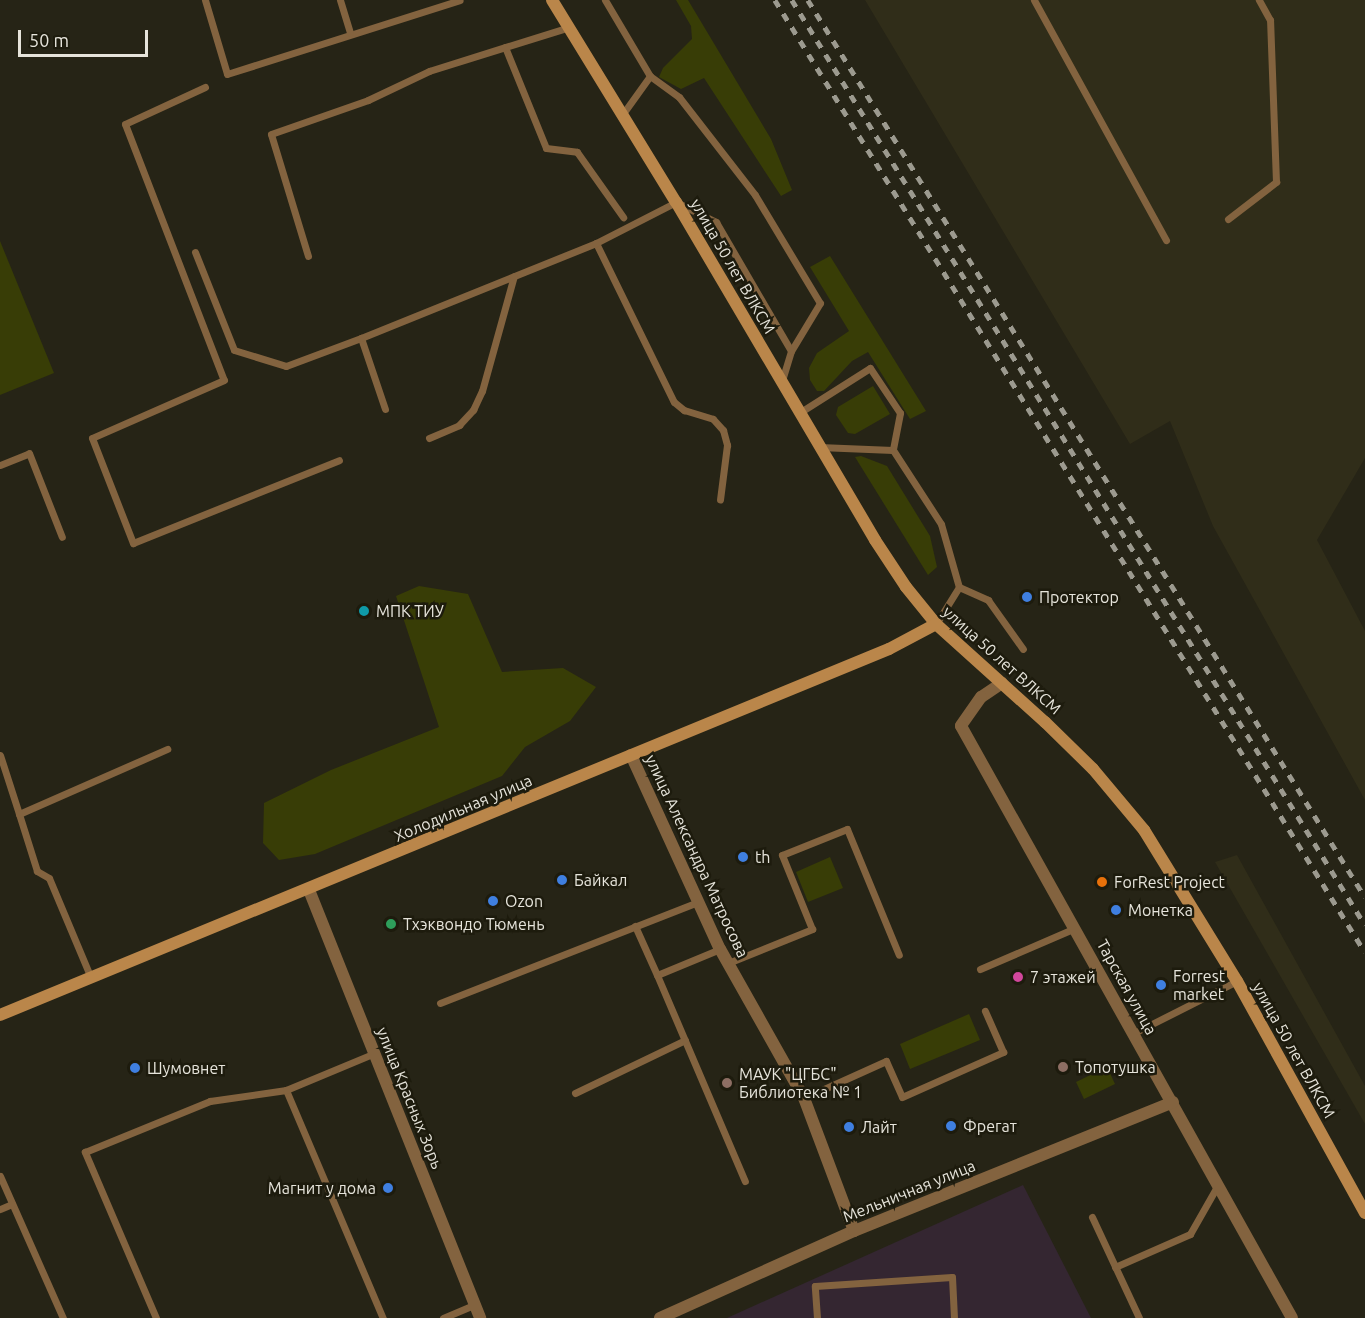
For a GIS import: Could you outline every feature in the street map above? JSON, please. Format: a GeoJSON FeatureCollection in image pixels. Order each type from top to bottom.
{"type":"FeatureCollection","features":[{"type":"Feature","properties":{"kind":"street","name":"улица 50 лет ВЛКСМ"},"geometry":{"type":"LineString","coordinates":[[552,0],[676,202],[875,540],[936,624],[1045,722],[1120,798],[1144,830],[1237,981],[1365,1213]]}},
{"type":"Feature","properties":{"kind":"street","name":"Холодильная улица"},"geometry":{"type":"LineString","coordinates":[[0,1015],[309,890],[889,649],[936,624]]}},
{"type":"Feature","properties":{"kind":"street","name":"Тарская улица"},"geometry":{"type":"LineString","coordinates":[[1002,683],[981,697],[961,726],[1292,1318]]}},
{"type":"Feature","properties":{"kind":"street","name":"улица Александра Матросова"},"geometry":{"type":"LineString","coordinates":[[631,755],[720,949],[804,1098],[854,1231]]}},
{"type":"Feature","properties":{"kind":"street","name":"улица Красных Зорь"},"geometry":{"type":"LineString","coordinates":[[309,890],[331,951],[375,1053],[480,1318]]}},
{"type":"Feature","properties":{"kind":"street","name":"Мельничная улица"},"geometry":{"type":"LineString","coordinates":[[660,1318],[854,1231],[1173,1102]]}},
{"type":"Feature","properties":{"kind":"lane"},"geometry":{"type":"LineString","coordinates":[[205,0],[227,74],[350,33],[460,0]]}},
{"type":"Feature","properties":{"kind":"lane"},"geometry":{"type":"LineString","coordinates":[[340,0],[350,33]]}},
{"type":"Feature","properties":{"kind":"lane"},"geometry":{"type":"LineString","coordinates":[[605,0],[650,76],[679,97],[755,195],[820,303],[791,351],[782,383]]}},
{"type":"Feature","properties":{"kind":"lane"},"geometry":{"type":"LineString","coordinates":[[1034,0],[1166,240]]}},
{"type":"Feature","properties":{"kind":"lane"},"geometry":{"type":"LineString","coordinates":[[1228,219],[1276,182],[1270,20],[1259,0]]}},
{"type":"Feature","properties":{"kind":"lane"},"geometry":{"type":"LineString","coordinates":[[308,256],[272,134],[368,100],[429,71],[569,27]]}},
{"type":"Feature","properties":{"kind":"lane"},"geometry":{"type":"LineString","coordinates":[[505,47],[546,148],[577,153],[623,217]]}},
{"type":"Feature","properties":{"kind":"lane"},"geometry":{"type":"LineString","coordinates":[[622,115],[650,76]]}},
{"type":"Feature","properties":{"kind":"lane"},"geometry":{"type":"LineString","coordinates":[[205,87],[124,124],[224,380],[92,438],[133,543],[339,460]]}},
{"type":"Feature","properties":{"kind":"lane"},"geometry":{"type":"LineString","coordinates":[[195,252],[234,350],[286,366],[596,243],[676,202],[716,222],[791,351]]}},
{"type":"Feature","properties":{"kind":"lane"},"geometry":{"type":"LineString","coordinates":[[596,243],[674,402],[684,410],[713,419],[723,430],[727,445],[720,500]]}},
{"type":"Feature","properties":{"kind":"lane"},"geometry":{"type":"LineString","coordinates":[[429,438],[459,425],[473,410],[482,391],[513,276]]}},
{"type":"Feature","properties":{"kind":"lane"},"geometry":{"type":"LineString","coordinates":[[361,338],[385,409]]}},
{"type":"Feature","properties":{"kind":"lane"},"geometry":{"type":"LineString","coordinates":[[800,413],[870,368],[900,413],[893,450],[941,524],[959,587],[936,624]]}},
{"type":"Feature","properties":{"kind":"lane"},"geometry":{"type":"LineString","coordinates":[[819,447],[893,450]]}},
{"type":"Feature","properties":{"kind":"lane"},"geometry":{"type":"LineString","coordinates":[[0,465],[29,453],[62,537]]}},
{"type":"Feature","properties":{"kind":"lane"},"geometry":{"type":"LineString","coordinates":[[959,587],[988,600],[1023,649]]}},
{"type":"Feature","properties":{"kind":"lane"},"geometry":{"type":"LineString","coordinates":[[19,814],[167,749]]}},
{"type":"Feature","properties":{"kind":"lane"},"geometry":{"type":"LineString","coordinates":[[0,756],[37,871],[49,878],[91,978]]}},
{"type":"Feature","properties":{"kind":"lane"},"geometry":{"type":"LineString","coordinates":[[728,963],[812,929],[782,855],[847,829],[899,956]]}},
{"type":"Feature","properties":{"kind":"lane"},"geometry":{"type":"LineString","coordinates":[[440,1003],[698,902]]}},
{"type":"Feature","properties":{"kind":"lane"},"geometry":{"type":"LineString","coordinates":[[635,926],[745,1181]]}},
{"type":"Feature","properties":{"kind":"lane"},"geometry":{"type":"LineString","coordinates":[[980,969],[1075,928]]}},
{"type":"Feature","properties":{"kind":"lane"},"geometry":{"type":"LineString","coordinates":[[657,975],[720,949]]}},
{"type":"Feature","properties":{"kind":"lane"},"geometry":{"type":"LineString","coordinates":[[1134,1033],[1237,981]]}},
{"type":"Feature","properties":{"kind":"lane"},"geometry":{"type":"LineString","coordinates":[[804,1098],[886,1061],[902,1097],[1003,1053],[985,1011]]}},
{"type":"Feature","properties":{"kind":"lane"},"geometry":{"type":"LineString","coordinates":[[575,1093],[685,1040]]}},
{"type":"Feature","properties":{"kind":"lane"},"geometry":{"type":"LineString","coordinates":[[156,1318],[85,1152],[210,1101],[286,1090],[375,1053]]}},
{"type":"Feature","properties":{"kind":"lane"},"geometry":{"type":"LineString","coordinates":[[286,1090],[383,1318]]}},
{"type":"Feature","properties":{"kind":"lane"},"geometry":{"type":"LineString","coordinates":[[0,1176],[63,1318]]}},
{"type":"Feature","properties":{"kind":"lane"},"geometry":{"type":"LineString","coordinates":[[1115,1267],[1190,1234],[1218,1183]]}},
{"type":"Feature","properties":{"kind":"lane"},"geometry":{"type":"LineString","coordinates":[[0,1209],[12,1204]]}},
{"type":"Feature","properties":{"kind":"lane"},"geometry":{"type":"LineString","coordinates":[[1092,1217],[1139,1318]]}},
{"type":"Feature","properties":{"kind":"lane"},"geometry":{"type":"LineString","coordinates":[[817,1318],[815,1286],[952,1277],[954,1318]]}},
{"type":"Feature","properties":{"kind":"lane"},"geometry":{"type":"LineString","coordinates":[[443,1318],[474,1305]]}},
{"type":"Feature","properties":{"kind":"shaded area"},"geometry":{"type":"Polygon","coordinates":[[[865,0],[1365,0],[1365,458],[1317,540],[1365,631],[1365,800],[1213,526],[1170,421],[1130,444],[865,0]]]}},
{"type":"Feature","properties":{"kind":"shaded area"},"geometry":{"type":"Polygon","coordinates":[[[1237,855],[1365,1086],[1365,1124],[1215,862],[1237,855]]]}},
{"type":"Feature","properties":{"kind":"shaded area"},"geometry":{"type":"Polygon","coordinates":[[[1023,1185],[1091,1318],[727,1318],[1023,1185]]]}},
{"type":"Feature","properties":{"kind":"green space"},"geometry":{"type":"Polygon","coordinates":[[[676,0],[688,0],[771,139],[792,190],[781,196],[704,78],[681,89],[659,77],[663,68],[692,39],[691,26],[676,0]]]}},
{"type":"Feature","properties":{"kind":"green space"},"geometry":{"type":"Polygon","coordinates":[[[0,241],[54,373],[0,395],[0,241]]]}},
{"type":"Feature","properties":{"kind":"green space"},"geometry":{"type":"Polygon","coordinates":[[[830,256],[926,411],[910,419],[868,352],[852,361],[824,391],[817,391],[810,380],[809,368],[817,353],[849,331],[810,267],[830,256]]]}},
{"type":"Feature","properties":{"kind":"green space"},"geometry":{"type":"Polygon","coordinates":[[[873,386],[890,414],[855,434],[848,433],[836,415],[838,407],[873,386]]]}},
{"type":"Feature","properties":{"kind":"green space"},"geometry":{"type":"Polygon","coordinates":[[[861,456],[887,466],[930,536],[937,567],[928,575],[855,457],[861,456]]]}},
{"type":"Feature","properties":{"kind":"green space"},"geometry":{"type":"Polygon","coordinates":[[[419,586],[468,594],[502,672],[563,668],[596,687],[570,721],[525,747],[502,776],[315,854],[279,860],[263,843],[264,803],[331,770],[439,727],[396,596],[419,586]]]}},
{"type":"Feature","properties":{"kind":"green space"},"geometry":{"type":"Polygon","coordinates":[[[830,857],[843,888],[808,902],[796,872],[830,857]]]}},
{"type":"Feature","properties":{"kind":"green space"},"geometry":{"type":"Polygon","coordinates":[[[969,1014],[980,1040],[910,1069],[900,1044],[969,1014]]]}},
{"type":"Feature","properties":{"kind":"green space"},"geometry":{"type":"Polygon","coordinates":[[[1107,1067],[1115,1084],[1084,1099],[1076,1082],[1107,1067]]]}},
{"type":"Feature","properties":{"kind":"railway"},"geometry":{"type":"LineString","coordinates":[[775,0],[1365,952]]}},
{"type":"Feature","properties":{"kind":"railway"},"geometry":{"type":"LineString","coordinates":[[792,0],[1365,925]]}},
{"type":"Feature","properties":{"kind":"railway"},"geometry":{"type":"LineString","coordinates":[[808,0],[1365,897]]}},
{"type":"Feature","properties":{"kind":"place","name":"Протектор"},"geometry":{"type":"Point","coordinates":[1027,597]}},
{"type":"Feature","properties":{"kind":"place","name":"МПК ТИУ"},"geometry":{"type":"Point","coordinates":[364,611]}},
{"type":"Feature","properties":{"kind":"place","name":"th"},"geometry":{"type":"Point","coordinates":[743,857]}},
{"type":"Feature","properties":{"kind":"place","name":"Байкал"},"geometry":{"type":"Point","coordinates":[562,880]}},
{"type":"Feature","properties":{"kind":"place","name":"ForRest Project"},"geometry":{"type":"Point","coordinates":[1102,882]}},
{"type":"Feature","properties":{"kind":"place","name":"Ozon"},"geometry":{"type":"Point","coordinates":[493,901]}},
{"type":"Feature","properties":{"kind":"place","name":"Монетка"},"geometry":{"type":"Point","coordinates":[1116,910]}},
{"type":"Feature","properties":{"kind":"place","name":"Тхэквондо Тюмень"},"geometry":{"type":"Point","coordinates":[391,924]}},
{"type":"Feature","properties":{"kind":"place","name":"7 этажей"},"geometry":{"type":"Point","coordinates":[1018,977]}},
{"type":"Feature","properties":{"kind":"place","name":"Forrest market"},"geometry":{"type":"Point","coordinates":[1161,985]}},
{"type":"Feature","properties":{"kind":"place","name":"Топотушка"},"geometry":{"type":"Point","coordinates":[1063,1067]}},
{"type":"Feature","properties":{"kind":"place","name":"Шумовнет"},"geometry":{"type":"Point","coordinates":[135,1068]}},
{"type":"Feature","properties":{"kind":"place","name":"МАУК \"ЦГБС\" Библиотека № 1"},"geometry":{"type":"Point","coordinates":[727,1083]}},
{"type":"Feature","properties":{"kind":"place","name":"Фрегат"},"geometry":{"type":"Point","coordinates":[951,1126]}},
{"type":"Feature","properties":{"kind":"place","name":"Лайт"},"geometry":{"type":"Point","coordinates":[849,1127]}},
{"type":"Feature","properties":{"kind":"place","name":"Магнит у дома"},"geometry":{"type":"Point","coordinates":[388,1188]}}]}
